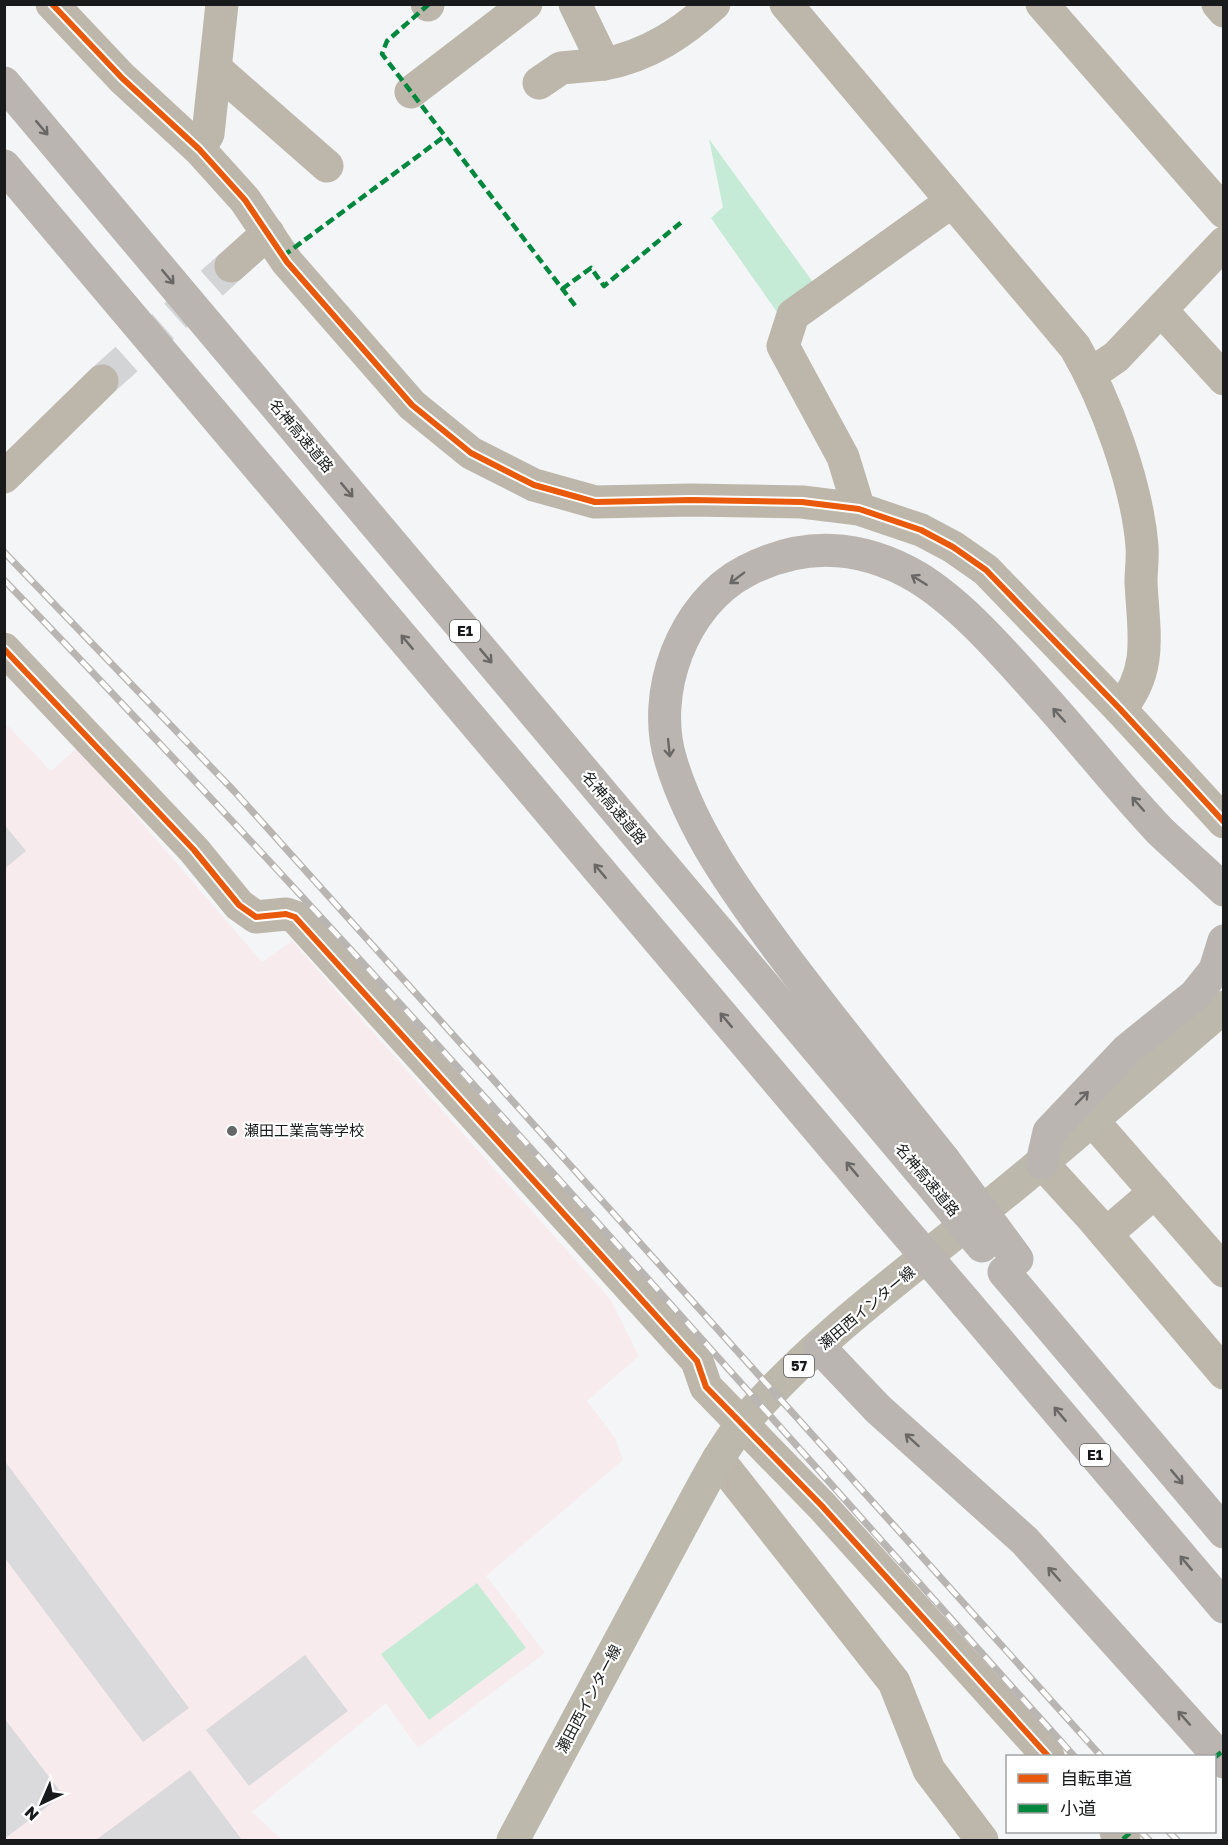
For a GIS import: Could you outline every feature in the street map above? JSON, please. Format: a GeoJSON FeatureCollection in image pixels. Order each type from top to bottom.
{"type":"FeatureCollection","features":[{"type":"Feature","properties":{"kind":"highway","name":"名神高速道路"},"geometry":{"type":"LineString","coordinates":[[4,83],[935,1169],[1145,1439],[1224,1532]]}},
{"type":"Feature","properties":{"kind":"highway","name":"E1"},"geometry":{"type":"LineString","coordinates":[[4,166],[1224,1607]]}},
{"type":"Feature","properties":{"kind":"highway"},"geometry":{"type":"LineString","coordinates":[[935,1169],[749,909],[695,820],[670,759],[664,707],[677,650],[695,617],[740,574],[766,561],[794,553],[834,548],[877,559],[915,576],[948,599],[1020,671],[1159,830],[1222,917],[1224,939],[1215,970],[1195,995],[1128,1049],[1049,1132],[1042,1163]]}},
{"type":"Feature","properties":{"kind":"highway"},"geometry":{"type":"LineString","coordinates":[[1159,830],[1224,890]]}},
{"type":"Feature","properties":{"kind":"highway"},"geometry":{"type":"LineString","coordinates":[[819,1348],[878,1409],[1025,1542],[1224,1762]]}},
{"type":"Feature","properties":{"kind":"main road","name":"瀬田西インター線"},"geometry":{"type":"LineString","coordinates":[[513,1840],[718,1458],[742,1425],[783,1380],[819,1348],[1042,1163],[1224,1007]]}},
{"type":"Feature","properties":{"kind":"street"},"geometry":{"type":"LineString","coordinates":[[52,4],[122,78],[199,149],[245,200],[287,262],[412,405],[471,453],[534,485],[596,501],[802,502],[859,509],[921,530],[953,547],[986,570],[1120,709],[1224,822]]}},
{"type":"Feature","properties":{"kind":"street"},"geometry":{"type":"LineString","coordinates":[[199,149],[208,134],[222,4]]}},
{"type":"Feature","properties":{"kind":"street"},"geometry":{"type":"LineString","coordinates":[[411,92],[526,4]]}},
{"type":"Feature","properties":{"kind":"street"},"geometry":{"type":"LineString","coordinates":[[575,4],[604,64]]}},
{"type":"Feature","properties":{"kind":"street"},"geometry":{"type":"LineString","coordinates":[[539,84],[561,68],[630,59],[683,32],[714,4]]}},
{"type":"Feature","properties":{"kind":"street"},"geometry":{"type":"LineString","coordinates":[[1042,4],[1224,212]]}},
{"type":"Feature","properties":{"kind":"street"},"geometry":{"type":"LineString","coordinates":[[1218,4],[1224,11]]}},
{"type":"Feature","properties":{"kind":"street"},"geometry":{"type":"LineString","coordinates":[[800,9],[951,202],[1075,347],[1091,374],[1132,489],[1142,546],[1141,583],[1146,631],[1142,664],[1134,693],[1120,709]]}},
{"type":"Feature","properties":{"kind":"street"},"geometry":{"type":"LineString","coordinates":[[216,69],[327,165]]}},
{"type":"Feature","properties":{"kind":"street"},"geometry":{"type":"LineString","coordinates":[[859,509],[843,457],[783,346],[793,315],[951,202]]}},
{"type":"Feature","properties":{"kind":"street"},"geometry":{"type":"LineString","coordinates":[[231,266],[268,233]]}},
{"type":"Feature","properties":{"kind":"street"},"geometry":{"type":"LineString","coordinates":[[1091,374],[1116,357],[1224,243]]}},
{"type":"Feature","properties":{"kind":"street"},"geometry":{"type":"LineString","coordinates":[[1162,310],[1224,379]]}},
{"type":"Feature","properties":{"kind":"street"},"geometry":{"type":"LineString","coordinates":[[4,477],[102,381]]}},
{"type":"Feature","properties":{"kind":"street"},"geometry":{"type":"LineString","coordinates":[[4,649],[178,834],[239,905],[256,917],[286,914],[295,917],[697,1361],[706,1387],[822,1506],[1047,1755]]}},
{"type":"Feature","properties":{"kind":"street"},"geometry":{"type":"LineString","coordinates":[[1092,1120],[1224,1270]]}},
{"type":"Feature","properties":{"kind":"street"},"geometry":{"type":"LineString","coordinates":[[1042,1163],[1106,1234],[1224,1373]]}},
{"type":"Feature","properties":{"kind":"street"},"geometry":{"type":"LineString","coordinates":[[1106,1234],[1155,1192]]}},
{"type":"Feature","properties":{"kind":"street"},"geometry":{"type":"LineString","coordinates":[[718,1458],[894,1682],[929,1770],[982,1840]]}},
{"type":"Feature","properties":{"kind":"shaded area","name":"瀬田工業高等学校"},"geometry":{"type":"Polygon","coordinates":[[[8,726],[51,771],[77,748],[262,962],[292,941],[610,1299],[639,1356],[587,1401],[615,1438],[623,1460],[486,1576],[545,1653],[418,1748],[386,1703],[252,1812],[282,1840],[5,1840],[4,729],[8,726]]]}},
{"type":"Feature","properties":{"kind":"green space"},"geometry":{"type":"Polygon","coordinates":[[[709,139],[815,285],[777,312],[711,218],[723,207],[709,139]]]}},
{"type":"Feature","properties":{"kind":"green space"},"geometry":{"type":"Polygon","coordinates":[[[477,1583],[526,1648],[429,1720],[381,1654],[477,1583]]]}},
{"type":"Feature","properties":{"kind":"building"},"geometry":{"type":"Polygon","coordinates":[[[4,824],[26,851],[4,869],[4,824]]]}},
{"type":"Feature","properties":{"kind":"building"},"geometry":{"type":"Polygon","coordinates":[[[4,1460],[189,1708],[143,1742],[4,1557],[4,1460]]]}},
{"type":"Feature","properties":{"kind":"building"},"geometry":{"type":"Polygon","coordinates":[[[305,1655],[348,1711],[249,1786],[206,1730],[305,1655]]]}},
{"type":"Feature","properties":{"kind":"building"},"geometry":{"type":"Polygon","coordinates":[[[4,1718],[63,1795],[4,1839],[4,1718]]]}},
{"type":"Feature","properties":{"kind":"building"},"geometry":{"type":"Polygon","coordinates":[[[190,1770],[242,1840],[96,1840],[190,1770]]]}},
{"type":"Feature","properties":{"kind":"tunnel"},"geometry":{"type":"LineString","coordinates":[[102,381],[231,266]]}},
{"type":"Feature","properties":{"kind":"railway"},"geometry":{"type":"LineString","coordinates":[[4,552],[234,791],[1100,1755]]}},
{"type":"Feature","properties":{"kind":"railway"},"geometry":{"type":"LineString","coordinates":[[4,580],[277,869],[411,1016],[1073,1755]]}},
{"type":"Feature","properties":{"kind":"railway"},"geometry":{"type":"LineString","coordinates":[[1142,1833],[1149,1840]]}},
{"type":"Feature","properties":{"kind":"railway"},"geometry":{"type":"LineString","coordinates":[[1170,1833],[1177,1840]]}},
{"type":"Feature","properties":{"kind":"marked path"},"geometry":{"type":"LineString","coordinates":[[429,4],[387,41],[382,54],[577,308]]}},
{"type":"Feature","properties":{"kind":"marked path"},"geometry":{"type":"LineString","coordinates":[[283,256],[445,136]]}},
{"type":"Feature","properties":{"kind":"marked path"},"geometry":{"type":"LineString","coordinates":[[562,289],[591,268],[604,286],[684,220]]}},
{"type":"Feature","properties":{"kind":"marked path"},"geometry":{"type":"LineString","coordinates":[[1216,1756],[1224,1750]]}},
{"type":"Feature","properties":{"kind":"marked path"},"geometry":{"type":"LineString","coordinates":[[1123,1839],[1130,1833]]}},
{"type":"Feature","properties":{"kind":"cycle path"},"geometry":{"type":"LineString","coordinates":[[52,4],[122,78],[199,149],[245,200],[287,262],[412,405],[471,453],[534,485],[595,502],[691,500],[802,502],[859,509],[921,530],[953,547],[986,570],[1120,709],[1224,822]]}},
{"type":"Feature","properties":{"kind":"cycle path"},"geometry":{"type":"LineString","coordinates":[[4,649],[194,850],[239,905],[256,917],[286,914],[295,917],[697,1361],[706,1387],[822,1506],[1047,1755]]}},
{"type":"Feature","properties":{"kind":"place","name":"瀬田工業高等学校"},"geometry":{"type":"Point","coordinates":[232,1131]}}]}
